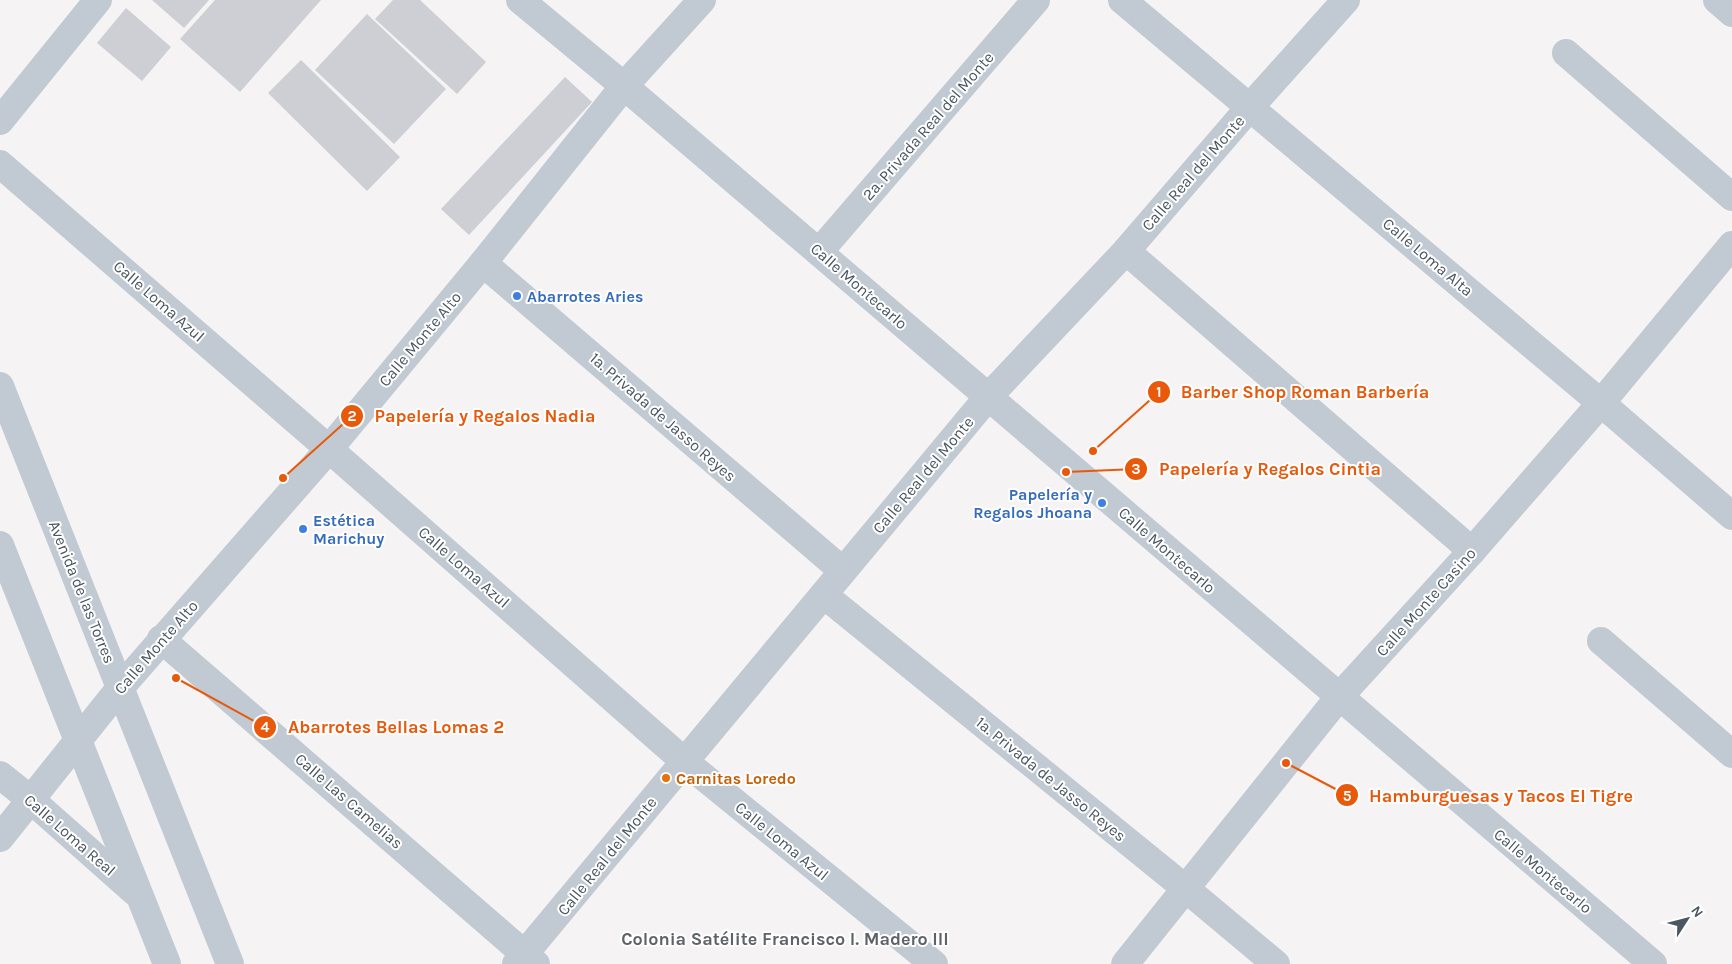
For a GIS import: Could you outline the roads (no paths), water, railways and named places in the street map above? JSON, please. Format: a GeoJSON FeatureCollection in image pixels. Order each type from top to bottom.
{"type":"FeatureCollection","features":[{"type":"Feature","properties":{"kind":"street"},"geometry":{"type":"LineString","coordinates":[[0,121],[98,0]]}},
{"type":"Feature","properties":{"kind":"street","name":"Calle Montecarlo"},"geometry":{"type":"LineString","coordinates":[[520,0],[820,252],[1653,964]]}},
{"type":"Feature","properties":{"kind":"street","name":"Calle Monte Alto"},"geometry":{"type":"LineString","coordinates":[[0,838],[161,639],[329,449],[483,263],[624,86],[702,0]]}},
{"type":"Feature","properties":{"kind":"street","name":"2a. Privada Real del Monte"},"geometry":{"type":"LineString","coordinates":[[820,252],[1036,0]]}},
{"type":"Feature","properties":{"kind":"street","name":"Calle Loma Alta"},"geometry":{"type":"LineString","coordinates":[[1122,0],[1601,403],[1732,516]]}},
{"type":"Feature","properties":{"kind":"street","name":"Calle Real del Monte"},"geometry":{"type":"LineString","coordinates":[[526,961],[684,761],[988,397],[1126,251],[1250,107],[1346,0]]}},
{"type":"Feature","properties":{"kind":"street"},"geometry":{"type":"LineString","coordinates":[[1717,0],[1732,13]]}},
{"type":"Feature","properties":{"kind":"street"},"geometry":{"type":"LineString","coordinates":[[1566,53],[1732,197]]}},
{"type":"Feature","properties":{"kind":"street","name":"Calle Loma Azul"},"geometry":{"type":"LineString","coordinates":[[0,164],[329,449],[684,761],[934,964]]}},
{"type":"Feature","properties":{"kind":"street","name":"Calle Monte Casino"},"geometry":{"type":"LineString","coordinates":[[1125,964],[1339,697],[1472,551],[1601,403],[1732,245]]}},
{"type":"Feature","properties":{"kind":"street"},"geometry":{"type":"LineString","coordinates":[[1126,251],[1472,551]]}},
{"type":"Feature","properties":{"kind":"street","name":"1a. Privada de Jasso Reyes"},"geometry":{"type":"LineString","coordinates":[[483,263],[843,571]]}},
{"type":"Feature","properties":{"kind":"street","name":"Avenida de las Torres"},"geometry":{"type":"LineString","coordinates":[[0,386],[230,964]]}},
{"type":"Feature","properties":{"kind":"street"},"geometry":{"type":"LineString","coordinates":[[0,545],[168,964]]}},
{"type":"Feature","properties":{"kind":"street","name":"1a. Privada de Jasso Reyes"},"geometry":{"type":"LineString","coordinates":[[824,595],[1276,964]]}},
{"type":"Feature","properties":{"kind":"street","name":"Calle Las Camelias"},"geometry":{"type":"LineString","coordinates":[[161,639],[526,961]]}},
{"type":"Feature","properties":{"kind":"street"},"geometry":{"type":"LineString","coordinates":[[1601,641],[1732,754]]}},
{"type":"Feature","properties":{"kind":"street","name":"Calle Loma Real"},"geometry":{"type":"LineString","coordinates":[[0,775],[140,896]]}},
{"type":"Feature","properties":{"kind":"place","name":"Abarrotes Aries"},"geometry":{"type":"Point","coordinates":[517,296]}},
{"type":"Feature","properties":{"kind":"place","name":"Barber Shop Roman Barbería"},"geometry":{"type":"Point","coordinates":[1093,451]}},
{"type":"Feature","properties":{"kind":"place","name":"Papelería y Regalos Cintia"},"geometry":{"type":"Point","coordinates":[1066,472]}},
{"type":"Feature","properties":{"kind":"place","name":"Papelería y Regalos Nadia"},"geometry":{"type":"Point","coordinates":[283,478]}},
{"type":"Feature","properties":{"kind":"place","name":"Papelería y Regalos Jhoana"},"geometry":{"type":"Point","coordinates":[1102,503]}},
{"type":"Feature","properties":{"kind":"place","name":"Estética Marichuy"},"geometry":{"type":"Point","coordinates":[303,529]}},
{"type":"Feature","properties":{"kind":"place","name":"Abarrotes Bellas Lomas 2"},"geometry":{"type":"Point","coordinates":[176,678]}},
{"type":"Feature","properties":{"kind":"place","name":"Hamburguesas y Tacos El Tigre"},"geometry":{"type":"Point","coordinates":[1286,763]}},
{"type":"Feature","properties":{"kind":"place","name":"Carnitas Loredo"},"geometry":{"type":"Point","coordinates":[666,778]}},
{"type":"Feature","properties":{"kind":"district","name":"Colonia Satélite Francisco I. Madero III"},"geometry":{"type":"Point","coordinates":[785,939]}}]}
